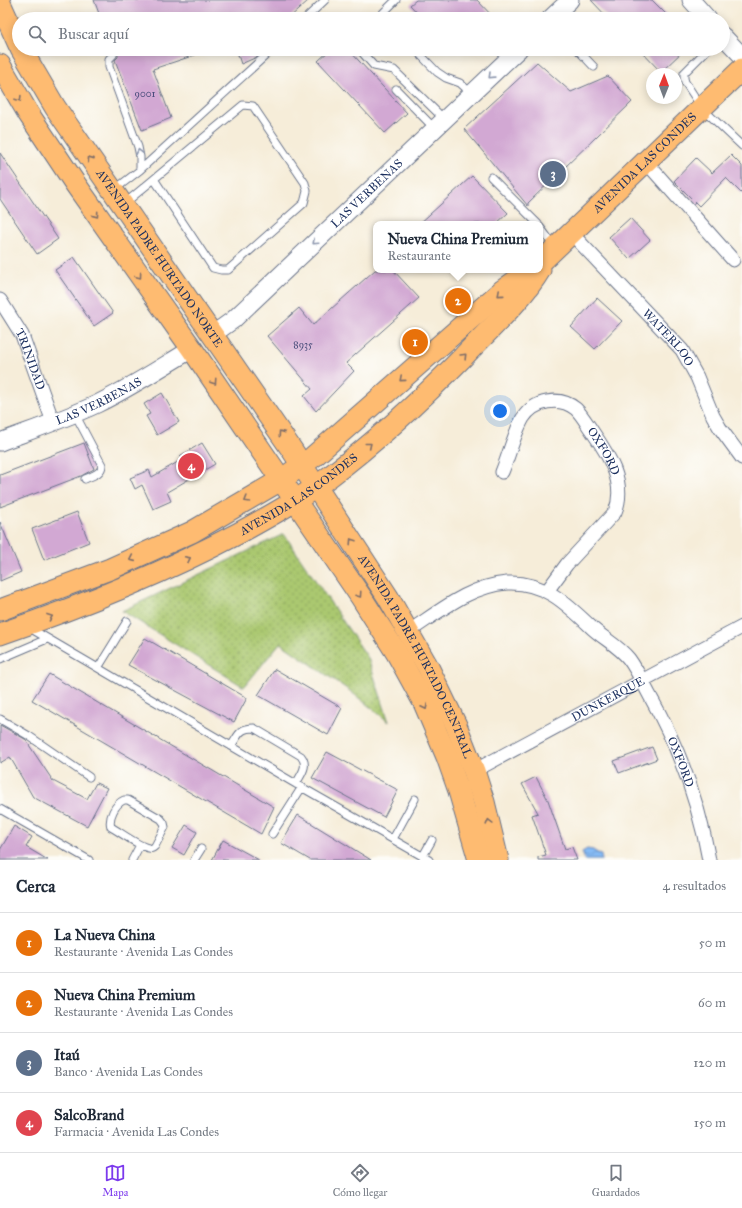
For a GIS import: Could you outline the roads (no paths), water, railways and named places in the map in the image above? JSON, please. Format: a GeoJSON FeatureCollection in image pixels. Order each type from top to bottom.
{"type":"FeatureCollection","features":[{"type":"Feature","properties":{"kind":"main road"},"geometry":{"type":"LineString","coordinates":[[0,3],[12,30]]}},
{"type":"Feature","properties":{"kind":"main road","name":"AVENIDA PADRE HURTADO NORTE"},"geometry":{"type":"LineString","coordinates":[[25,56],[55,107],[303,465]]}},
{"type":"Feature","properties":{"kind":"main road","name":"AVENIDA PADRE HURTADO NORTE"},"geometry":{"type":"LineString","coordinates":[[0,65],[25,108],[76,185],[192,349],[281,480]]}},
{"type":"Feature","properties":{"kind":"main road","name":"AVENIDA LAS CONDES"},"geometry":{"type":"LineString","coordinates":[[545,261],[572,233],[742,69]]}},
{"type":"Feature","properties":{"kind":"main road"},"geometry":{"type":"LineString","coordinates":[[76,185],[96,192],[104,192],[117,198]]}},
{"type":"Feature","properties":{"kind":"main road","name":"AVENIDA LAS CONDES"},"geometry":{"type":"LineString","coordinates":[[0,610],[110,569],[192,532],[281,480],[322,450],[503,290],[526,273]]}},
{"type":"Feature","properties":{"kind":"main road","name":"AVENIDA LAS CONDES"},"geometry":{"type":"LineString","coordinates":[[0,634],[88,603],[181,562],[271,516],[294,501],[316,486],[379,437],[438,382],[517,301],[537,273]]}},
{"type":"Feature","properties":{"kind":"main road","name":"AVENIDA PADRE HURTADO CENTRAL"},"geometry":{"type":"LineString","coordinates":[[303,465],[369,567],[408,632],[446,702],[474,771],[484,802],[498,860]]}},
{"type":"Feature","properties":{"kind":"main road","name":"AVENIDA PADRE HURTADO CENTRAL"},"geometry":{"type":"LineString","coordinates":[[281,480],[378,624],[411,678],[442,743],[459,791],[479,860]]}},
{"type":"Feature","properties":{"kind":"street"},"geometry":{"type":"LineString","coordinates":[[557,12],[570,0]]}},
{"type":"Feature","properties":{"kind":"street"},"geometry":{"type":"LineString","coordinates":[[691,0],[702,12]]}},
{"type":"Feature","properties":{"kind":"street"},"geometry":{"type":"LineString","coordinates":[[730,43],[742,56]]}},
{"type":"Feature","properties":{"kind":"street","name":"LAS VERBENAS"},"geometry":{"type":"LineString","coordinates":[[212,335],[234,320],[512,56]]}},
{"type":"Feature","properties":{"kind":"street"},"geometry":{"type":"LineString","coordinates":[[646,162],[733,260]]}},
{"type":"Feature","properties":{"kind":"street","name":"WATERLOO"},"geometry":{"type":"LineString","coordinates":[[572,233],[682,350],[698,377],[713,416],[742,458]]}},
{"type":"Feature","properties":{"kind":"street","name":"TRINIDAD"},"geometry":{"type":"LineString","coordinates":[[0,300],[4,314],[22,335],[53,422]]}},
{"type":"Feature","properties":{"kind":"street","name":"LAS VERBENAS"},"geometry":{"type":"LineString","coordinates":[[0,442],[75,414],[119,392],[192,349]]}},
{"type":"Feature","properties":{"kind":"street","name":"OXFORD"},"geometry":{"type":"LineString","coordinates":[[502,472],[522,418],[539,404],[552,401],[562,402],[569,405],[580,414],[602,445],[613,466],[619,492],[618,504],[615,512],[567,564],[548,591]]}},
{"type":"Feature","properties":{"kind":"street","name":"OXFORD"},"geometry":{"type":"LineString","coordinates":[[408,632],[464,596],[482,588],[508,583],[532,585],[548,591],[566,603],[592,628],[623,653],[642,681],[657,709],[682,764],[701,822],[709,860]]}},
{"type":"Feature","properties":{"kind":"street","name":"DUNKERQUE"},"geometry":{"type":"LineString","coordinates":[[474,771],[742,628]]}},
{"type":"Feature","properties":{"kind":"lane"},"geometry":{"type":"LineString","coordinates":[[312,12],[325,0]]}},
{"type":"Feature","properties":{"kind":"lane"},"geometry":{"type":"LineString","coordinates":[[384,12],[396,0]]}},
{"type":"Feature","properties":{"kind":"lane"},"geometry":{"type":"LineString","coordinates":[[113,56],[109,59],[109,67],[138,147],[140,170]]}},
{"type":"Feature","properties":{"kind":"lane"},"geometry":{"type":"LineString","coordinates":[[117,198],[118,188],[140,170],[265,56]]}},
{"type":"Feature","properties":{"kind":"lane"},"geometry":{"type":"LineString","coordinates":[[365,56],[374,66],[394,70],[440,125]]}},
{"type":"Feature","properties":{"kind":"lane"},"geometry":{"type":"LineString","coordinates":[[422,56],[437,72],[446,78],[460,83],[472,94]]}},
{"type":"Feature","properties":{"kind":"lane"},"geometry":{"type":"LineString","coordinates":[[584,56],[594,67]]}},
{"type":"Feature","properties":{"kind":"lane"},"geometry":{"type":"LineString","coordinates":[[701,56],[684,73],[684,78],[702,108],[742,146]]}},
{"type":"Feature","properties":{"kind":"lane"},"geometry":{"type":"LineString","coordinates":[[396,88],[440,125]]}},
{"type":"Feature","properties":{"kind":"lane"},"geometry":{"type":"LineString","coordinates":[[117,198],[154,179],[243,105],[253,106],[305,183],[307,191],[304,203],[228,270],[221,270],[213,268],[154,179]]}},
{"type":"Feature","properties":{"kind":"lane"},"geometry":{"type":"LineString","coordinates":[[491,176],[535,221]]}},
{"type":"Feature","properties":{"kind":"lane"},"geometry":{"type":"LineString","coordinates":[[543,247],[545,261]]}},
{"type":"Feature","properties":{"kind":"lane"},"geometry":{"type":"LineString","coordinates":[[75,414],[102,465],[102,469],[99,472],[85,479]]}},
{"type":"Feature","properties":{"kind":"lane"},"geometry":{"type":"LineString","coordinates":[[98,668],[127,621]]}},
{"type":"Feature","properties":{"kind":"lane"},"geometry":{"type":"LineString","coordinates":[[26,626],[299,786],[426,858],[432,840]]}},
{"type":"Feature","properties":{"kind":"lane"},"geometry":{"type":"LineString","coordinates":[[0,659],[48,639]]}},
{"type":"Feature","properties":{"kind":"lane"},"geometry":{"type":"LineString","coordinates":[[0,720],[29,736],[88,777]]}},
{"type":"Feature","properties":{"kind":"lane"},"geometry":{"type":"LineString","coordinates":[[231,746],[242,730],[254,728],[301,756],[305,760],[306,765],[299,786],[272,834]]}},
{"type":"Feature","properties":{"kind":"lane"},"geometry":{"type":"LineString","coordinates":[[393,839],[415,799]]}},
{"type":"Feature","properties":{"kind":"lane"},"geometry":{"type":"LineString","coordinates":[[124,800],[128,800],[164,823],[165,827],[155,846],[149,848],[140,845],[111,827],[110,819],[120,802],[124,800]]}},
{"type":"Feature","properties":{"kind":"lane"},"geometry":{"type":"LineString","coordinates":[[0,809],[89,860]]}},
{"type":"Feature","properties":{"kind":"lane"},"geometry":{"type":"LineString","coordinates":[[132,860],[140,845]]}},
{"type":"Feature","properties":{"kind":"lane"},"geometry":{"type":"LineString","coordinates":[[194,860],[201,849]]}},
{"type":"Feature","properties":{"kind":"water"},"geometry":{"type":"Polygon","coordinates":[[[587,849],[593,850],[601,855],[602,860],[585,860],[582,852],[587,849]]]}},
{"type":"Feature","properties":{"kind":"place","name":"Itaú"},"geometry":{"type":"Point","coordinates":[553,174]}},
{"type":"Feature","properties":{"kind":"place","name":"Nueva China Premium"},"geometry":{"type":"Point","coordinates":[458,301]}},
{"type":"Feature","properties":{"kind":"place","name":"La Nueva China"},"geometry":{"type":"Point","coordinates":[415,342]}},
{"type":"Feature","properties":{"kind":"place","name":"SalcoBrand"},"geometry":{"type":"Point","coordinates":[191,466]}}]}
